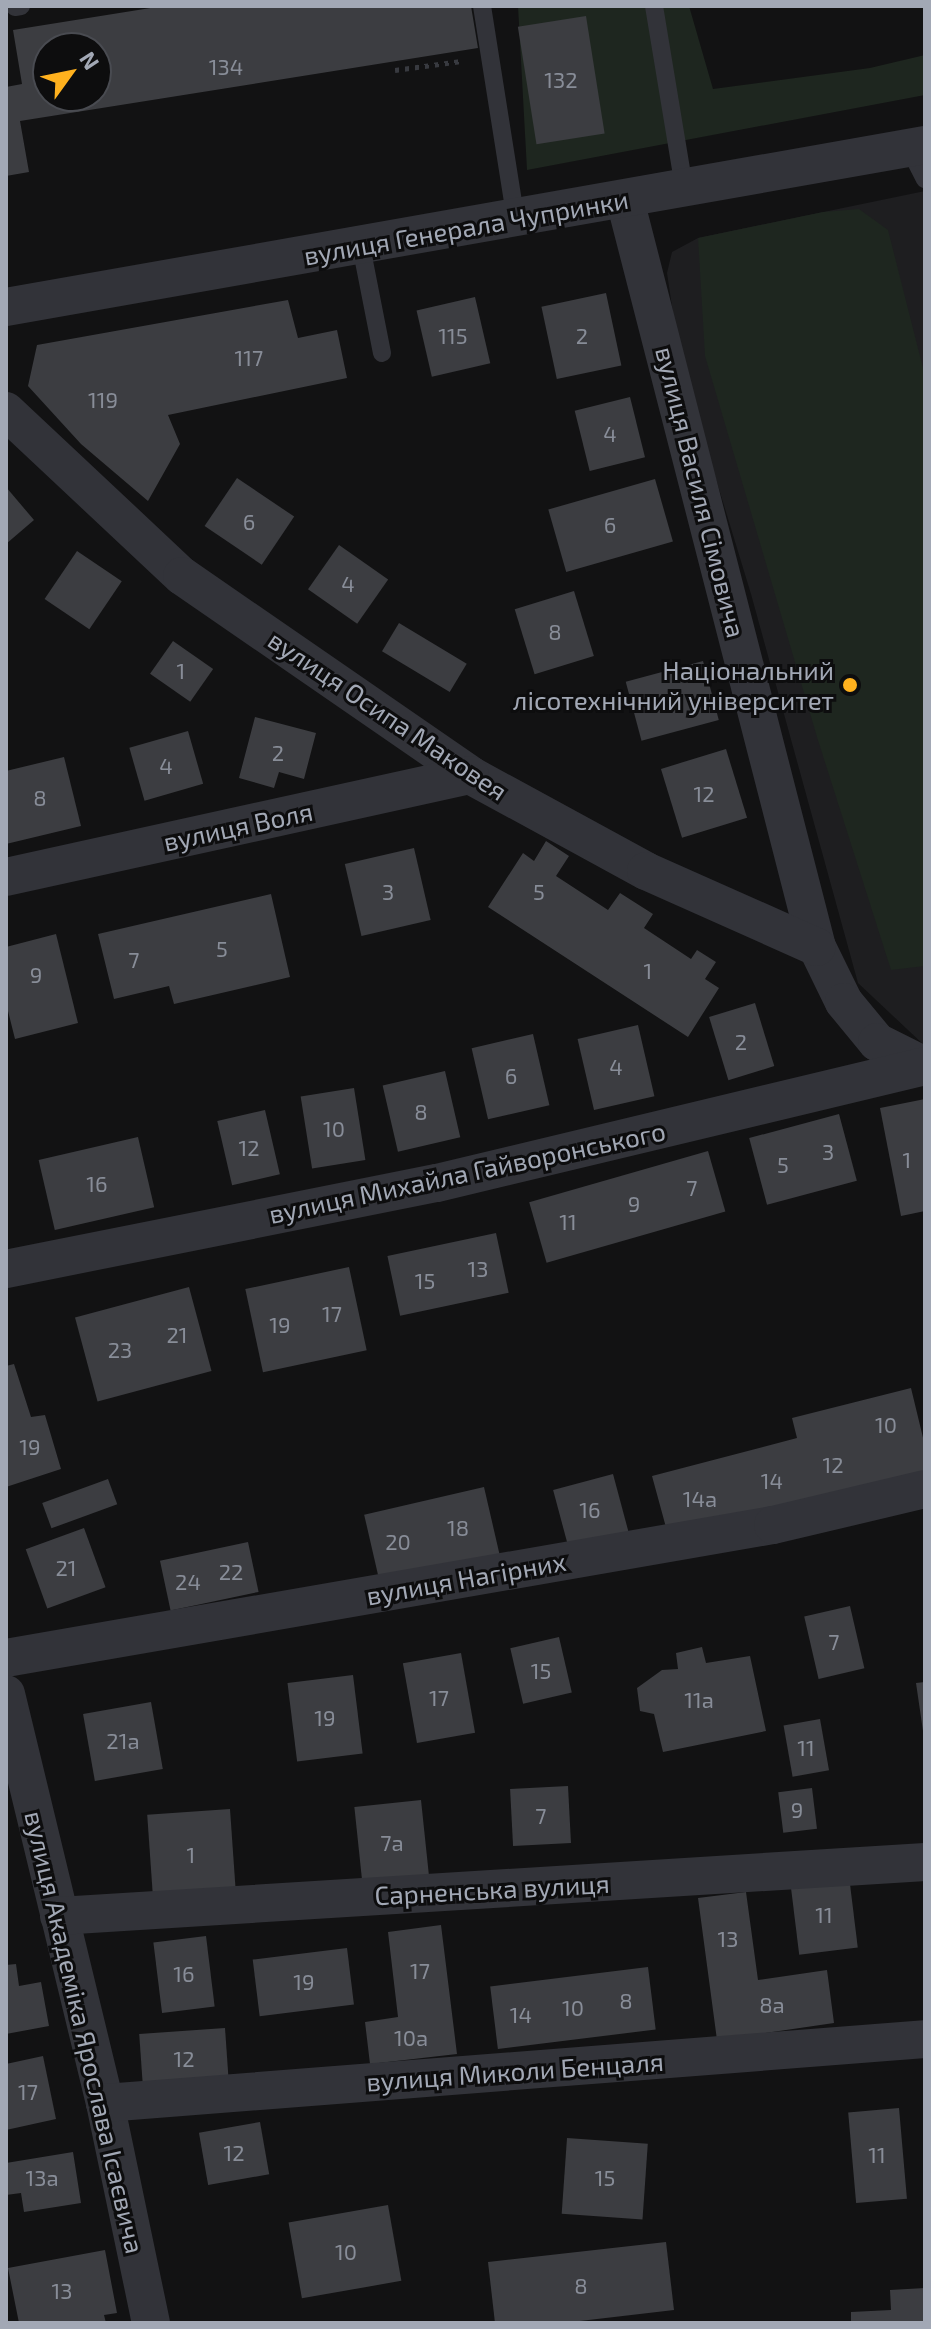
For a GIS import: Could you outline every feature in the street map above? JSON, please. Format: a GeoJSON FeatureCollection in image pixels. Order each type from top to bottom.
{"type":"FeatureCollection","features":[{"type":"Feature","properties":{"kind":"street","name":"вулиця Генерала Чупринки"},"geometry":{"type":"LineString","coordinates":[[6,307],[516,220],[684,187],[920,157]]}},
{"type":"Feature","properties":{"kind":"street","name":"вулиця Василя Сімовича"},"geometry":{"type":"LineString","coordinates":[[625,200],[817,947],[844,1002],[877,1042],[925,1066]]}},
{"type":"Feature","properties":{"kind":"street","name":"вулиця Осипа Маковея"},"geometry":{"type":"LineString","coordinates":[[6,411],[182,576],[470,775],[646,871],[817,947]]}},
{"type":"Feature","properties":{"kind":"street","name":"вулиця Воля"},"geometry":{"type":"LineString","coordinates":[[6,877],[470,775]]}},
{"type":"Feature","properties":{"kind":"street","name":"вулиця Михайла Гайворонського"},"geometry":{"type":"LineString","coordinates":[[6,1269],[437,1183],[925,1066]]}},
{"type":"Feature","properties":{"kind":"street","name":"вулиця Нагірних"},"geometry":{"type":"LineString","coordinates":[[6,1658],[773,1525],[925,1489]]}},
{"type":"Feature","properties":{"kind":"street","name":"вулиця Академіка Ярослава Ісаєвича"},"geometry":{"type":"LineString","coordinates":[[6,1694],[105,2103],[151,2323]]}},
{"type":"Feature","properties":{"kind":"street","name":"Сарненська вулиця"},"geometry":{"type":"LineString","coordinates":[[59,1916],[925,1862]]}},
{"type":"Feature","properties":{"kind":"street","name":"вулиця Миколи Бенцаля"},"geometry":{"type":"LineString","coordinates":[[105,2103],[925,2039]]}},
{"type":"Feature","properties":{"kind":"lane"},"geometry":{"type":"LineString","coordinates":[[15,7],[21,6]]}},
{"type":"Feature","properties":{"kind":"lane"},"geometry":{"type":"LineString","coordinates":[[482,6],[516,220]]}},
{"type":"Feature","properties":{"kind":"lane"},"geometry":{"type":"LineString","coordinates":[[654,6],[684,187]]}},
{"type":"Feature","properties":{"kind":"lane"},"geometry":{"type":"LineString","coordinates":[[361,246],[382,353]]}},
{"type":"Feature","properties":{"kind":"path"},"geometry":{"type":"LineString","coordinates":[[395,70],[490,54]]}},
{"type":"Feature","properties":{"kind":"shaded area"},"geometry":{"type":"Polygon","coordinates":[[[518,6],[689,6],[713,89],[870,68],[925,55],[925,95],[527,170],[518,6]]]}},
{"type":"Feature","properties":{"kind":"shaded area","name":"Національний лісотехнічний університет"},"geometry":{"type":"Polygon","coordinates":[[[925,191],[925,1046],[858,983],[751,594],[694,407],[676,333],[667,273],[672,252],[698,238],[925,191]]]}},
{"type":"Feature","properties":{"kind":"shaded area","name":"Національний лісотехнічний університет"},"geometry":{"type":"Polygon","coordinates":[[[859,209],[888,230],[925,376],[925,966],[891,970],[817,737],[705,356],[698,238],[823,212],[859,209]]]}},
{"type":"Feature","properties":{"kind":"building"},"geometry":{"type":"Polygon","coordinates":[[[163,6],[471,6],[478,48],[112,106],[112,32],[32,32],[32,112],[76,112],[20,121],[29,172],[6,176],[6,87],[22,84],[13,30],[163,6]]]}},
{"type":"Feature","properties":{"kind":"building"},"geometry":{"type":"Polygon","coordinates":[[[586,16],[605,134],[536,144],[518,27],[586,16]]]}},
{"type":"Feature","properties":{"kind":"building"},"geometry":{"type":"Polygon","coordinates":[[[606,293],[621,365],[557,379],[541,307],[606,293]]]}},
{"type":"Feature","properties":{"kind":"building"},"geometry":{"type":"Polygon","coordinates":[[[475,297],[490,363],[432,377],[417,310],[475,297]]]}},
{"type":"Feature","properties":{"kind":"building"},"geometry":{"type":"Polygon","coordinates":[[[288,300],[298,338],[337,330],[347,378],[168,415],[180,444],[148,501],[81,444],[28,386],[37,345],[288,300]]]}},
{"type":"Feature","properties":{"kind":"building"},"geometry":{"type":"Polygon","coordinates":[[[630,397],[645,457],[590,471],[575,411],[630,397]]]}},
{"type":"Feature","properties":{"kind":"building"},"geometry":{"type":"Polygon","coordinates":[[[237,478],[294,517],[262,565],[205,526],[237,478]]]}},
{"type":"Feature","properties":{"kind":"building"},"geometry":{"type":"Polygon","coordinates":[[[655,479],[673,541],[566,572],[548,510],[655,479]]]}},
{"type":"Feature","properties":{"kind":"building"},"geometry":{"type":"Polygon","coordinates":[[[6,487],[34,520],[6,544],[6,487]]]}},
{"type":"Feature","properties":{"kind":"building"},"geometry":{"type":"Polygon","coordinates":[[[339,545],[388,579],[357,624],[308,589],[339,545]]]}},
{"type":"Feature","properties":{"kind":"building"},"geometry":{"type":"Polygon","coordinates":[[[77,551],[122,581],[89,629],[45,599],[77,551]]]}},
{"type":"Feature","properties":{"kind":"building"},"geometry":{"type":"Polygon","coordinates":[[[574,591],[594,656],[535,674],[515,609],[574,591]]]}},
{"type":"Feature","properties":{"kind":"building"},"geometry":{"type":"Polygon","coordinates":[[[399,623],[467,664],[450,692],[382,651],[399,623]]]}},
{"type":"Feature","properties":{"kind":"building"},"geometry":{"type":"Polygon","coordinates":[[[173,641],[213,669],[190,702],[150,674],[173,641]]]}},
{"type":"Feature","properties":{"kind":"building"},"geometry":{"type":"Polygon","coordinates":[[[703,661],[719,720],[642,741],[626,682],[703,661]]]}},
{"type":"Feature","properties":{"kind":"building"},"geometry":{"type":"Polygon","coordinates":[[[255,717],[316,733],[304,779],[279,772],[274,788],[239,778],[255,717]]]}},
{"type":"Feature","properties":{"kind":"building"},"geometry":{"type":"Polygon","coordinates":[[[188,731],[203,784],[145,801],[129,748],[188,731]]]}},
{"type":"Feature","properties":{"kind":"building"},"geometry":{"type":"Polygon","coordinates":[[[726,749],[747,818],[682,838],[661,769],[726,749]]]}},
{"type":"Feature","properties":{"kind":"building"},"geometry":{"type":"Polygon","coordinates":[[[64,757],[81,826],[6,844],[6,771],[64,757]]]}},
{"type":"Feature","properties":{"kind":"building"},"geometry":{"type":"Polygon","coordinates":[[[546,841],[569,856],[556,876],[608,910],[620,893],[653,914],[644,928],[691,959],[697,950],[716,962],[705,979],[719,988],[688,1037],[488,907],[523,853],[534,861],[546,841]]]}},
{"type":"Feature","properties":{"kind":"building"},"geometry":{"type":"Polygon","coordinates":[[[414,848],[431,920],[361,936],[345,864],[414,848]]]}},
{"type":"Feature","properties":{"kind":"building"},"geometry":{"type":"Polygon","coordinates":[[[271,894],[290,977],[174,1004],[169,986],[114,999],[98,934],[271,894]]]}},
{"type":"Feature","properties":{"kind":"building"},"geometry":{"type":"Polygon","coordinates":[[[56,934],[78,1023],[15,1039],[6,1003],[6,947],[56,934]]]}},
{"type":"Feature","properties":{"kind":"building"},"geometry":{"type":"Polygon","coordinates":[[[755,1003],[774,1066],[728,1080],[709,1017],[755,1003]]]}},
{"type":"Feature","properties":{"kind":"building"},"geometry":{"type":"Polygon","coordinates":[[[638,1025],[654,1096],[594,1110],[578,1039],[638,1025]]]}},
{"type":"Feature","properties":{"kind":"building"},"geometry":{"type":"Polygon","coordinates":[[[533,1034],[549,1105],[488,1119],[472,1048],[533,1034]]]}},
{"type":"Feature","properties":{"kind":"building"},"geometry":{"type":"Polygon","coordinates":[[[445,1071],[460,1137],[398,1152],[383,1085],[445,1071]]]}},
{"type":"Feature","properties":{"kind":"building"},"geometry":{"type":"Polygon","coordinates":[[[354,1088],[365,1160],[312,1169],[301,1096],[354,1088]]]}},
{"type":"Feature","properties":{"kind":"building"},"geometry":{"type":"Polygon","coordinates":[[[925,1099],[925,1211],[901,1216],[880,1108],[925,1099]]]}},
{"type":"Feature","properties":{"kind":"building"},"geometry":{"type":"Polygon","coordinates":[[[265,1110],[280,1174],[232,1185],[217,1121],[265,1110]]]}},
{"type":"Feature","properties":{"kind":"building"},"geometry":{"type":"Polygon","coordinates":[[[839,1114],[857,1181],[767,1205],[749,1138],[839,1114]]]}},
{"type":"Feature","properties":{"kind":"building"},"geometry":{"type":"Polygon","coordinates":[[[138,1137],[154,1207],[55,1230],[39,1160],[138,1137]]]}},
{"type":"Feature","properties":{"kind":"building"},"geometry":{"type":"Polygon","coordinates":[[[708,1151],[725,1212],[547,1263],[529,1202],[708,1151]]]}},
{"type":"Feature","properties":{"kind":"building"},"geometry":{"type":"Polygon","coordinates":[[[496,1233],[509,1293],[400,1316],[387,1256],[496,1233]]]}},
{"type":"Feature","properties":{"kind":"building"},"geometry":{"type":"Polygon","coordinates":[[[349,1267],[367,1350],[263,1372],[245,1289],[349,1267]]]}},
{"type":"Feature","properties":{"kind":"building"},"geometry":{"type":"Polygon","coordinates":[[[189,1287],[212,1371],[98,1402],[75,1318],[189,1287]]]}},
{"type":"Feature","properties":{"kind":"building"},"geometry":{"type":"Polygon","coordinates":[[[14,1364],[31,1417],[45,1415],[61,1469],[6,1487],[6,1366],[14,1364]]]}},
{"type":"Feature","properties":{"kind":"building"},"geometry":{"type":"Polygon","coordinates":[[[911,1388],[925,1446],[925,1478],[670,1542],[652,1476],[797,1438],[792,1418],[911,1388]]]}},
{"type":"Feature","properties":{"kind":"building"},"geometry":{"type":"Polygon","coordinates":[[[613,1474],[629,1532],[569,1548],[553,1490],[613,1474]]]}},
{"type":"Feature","properties":{"kind":"building"},"geometry":{"type":"Polygon","coordinates":[[[108,1479],[117,1504],[51,1528],[42,1503],[108,1479]]]}},
{"type":"Feature","properties":{"kind":"building"},"geometry":{"type":"Polygon","coordinates":[[[484,1487],[500,1554],[380,1582],[364,1515],[484,1487]]]}},
{"type":"Feature","properties":{"kind":"building"},"geometry":{"type":"Polygon","coordinates":[[[84,1528],[106,1587],[47,1608],[26,1549],[84,1528]]]}},
{"type":"Feature","properties":{"kind":"building"},"geometry":{"type":"Polygon","coordinates":[[[248,1542],[259,1592],[171,1611],[160,1561],[248,1542]]]}},
{"type":"Feature","properties":{"kind":"building"},"geometry":{"type":"Polygon","coordinates":[[[850,1606],[864,1668],[819,1679],[804,1617],[850,1606]]]}},
{"type":"Feature","properties":{"kind":"building"},"geometry":{"type":"Polygon","coordinates":[[[559,1637],[572,1693],[523,1704],[510,1648],[559,1637]]]}},
{"type":"Feature","properties":{"kind":"building"},"geometry":{"type":"Polygon","coordinates":[[[702,1647],[706,1663],[750,1656],[766,1731],[663,1752],[654,1714],[640,1711],[637,1688],[662,1670],[678,1669],[676,1653],[702,1647]]]}},
{"type":"Feature","properties":{"kind":"building"},"geometry":{"type":"Polygon","coordinates":[[[461,1653],[475,1733],[417,1743],[403,1663],[461,1653]]]}},
{"type":"Feature","properties":{"kind":"building"},"geometry":{"type":"Polygon","coordinates":[[[353,1675],[363,1753],[297,1761],[287,1683],[353,1675]]]}},
{"type":"Feature","properties":{"kind":"building"},"geometry":{"type":"Polygon","coordinates":[[[925,1682],[925,1730],[923,1731],[916,1683],[925,1682]]]}},
{"type":"Feature","properties":{"kind":"building"},"geometry":{"type":"Polygon","coordinates":[[[151,1702],[163,1769],[95,1781],[83,1714],[151,1702]]]}},
{"type":"Feature","properties":{"kind":"building"},"geometry":{"type":"Polygon","coordinates":[[[820,1719],[829,1770],[793,1777],[784,1725],[820,1719]]]}},
{"type":"Feature","properties":{"kind":"building"},"geometry":{"type":"Polygon","coordinates":[[[568,1786],[571,1843],[513,1846],[510,1789],[568,1786]]]}},
{"type":"Feature","properties":{"kind":"building"},"geometry":{"type":"Polygon","coordinates":[[[812,1788],[817,1829],[783,1833],[778,1792],[812,1788]]]}},
{"type":"Feature","properties":{"kind":"building"},"geometry":{"type":"Polygon","coordinates":[[[421,1800],[429,1880],[363,1887],[354,1807],[421,1800]]]}},
{"type":"Feature","properties":{"kind":"building"},"geometry":{"type":"Polygon","coordinates":[[[230,1809],[236,1895],[153,1901],[147,1815],[230,1809]]]}},
{"type":"Feature","properties":{"kind":"building"},"geometry":{"type":"Polygon","coordinates":[[[849,1876],[858,1947],[799,1955],[790,1883],[849,1876]]]}},
{"type":"Feature","properties":{"kind":"building"},"geometry":{"type":"Polygon","coordinates":[[[746,1892],[758,1980],[827,1970],[834,2023],[717,2040],[698,1898],[746,1892]]]}},
{"type":"Feature","properties":{"kind":"building"},"geometry":{"type":"Polygon","coordinates":[[[441,1925],[457,2054],[370,2064],[365,2022],[398,2017],[388,1932],[441,1925]]]}},
{"type":"Feature","properties":{"kind":"building"},"geometry":{"type":"Polygon","coordinates":[[[206,1936],[215,2006],[162,2013],[153,1942],[206,1936]]]}},
{"type":"Feature","properties":{"kind":"building"},"geometry":{"type":"Polygon","coordinates":[[[347,1948],[354,2005],[260,2016],[253,1960],[347,1948]]]}},
{"type":"Feature","properties":{"kind":"building"},"geometry":{"type":"Polygon","coordinates":[[[16,1964],[19,1986],[41,1982],[49,2026],[6,2034],[6,1965],[16,1964]]]}},
{"type":"Feature","properties":{"kind":"building"},"geometry":{"type":"Polygon","coordinates":[[[648,1967],[656,2030],[498,2049],[490,1986],[648,1967]]]}},
{"type":"Feature","properties":{"kind":"building"},"geometry":{"type":"Polygon","coordinates":[[[225,2028],[229,2083],[143,2089],[139,2034],[225,2028]]]}},
{"type":"Feature","properties":{"kind":"building"},"geometry":{"type":"Polygon","coordinates":[[[43,2056],[56,2119],[6,2130],[6,2064],[43,2056]]]}},
{"type":"Feature","properties":{"kind":"building"},"geometry":{"type":"Polygon","coordinates":[[[899,2108],[907,2199],[856,2203],[848,2112],[899,2108]]]}},
{"type":"Feature","properties":{"kind":"building"},"geometry":{"type":"Polygon","coordinates":[[[260,2122],[269,2174],[208,2185],[199,2133],[260,2122]]]}},
{"type":"Feature","properties":{"kind":"building"},"geometry":{"type":"Polygon","coordinates":[[[567,2138],[648,2144],[643,2219],[562,2214],[567,2138]]]}},
{"type":"Feature","properties":{"kind":"building"},"geometry":{"type":"Polygon","coordinates":[[[73,2152],[81,2203],[24,2212],[21,2193],[6,2195],[6,2163],[73,2152]]]}},
{"type":"Feature","properties":{"kind":"building"},"geometry":{"type":"Polygon","coordinates":[[[388,2205],[401,2281],[302,2298],[289,2223],[388,2205]]]}},
{"type":"Feature","properties":{"kind":"building"},"geometry":{"type":"Polygon","coordinates":[[[666,2242],[674,2310],[563,2323],[495,2323],[488,2262],[666,2242]]]}},
{"type":"Feature","properties":{"kind":"building"},"geometry":{"type":"Polygon","coordinates":[[[105,2250],[117,2313],[104,2315],[106,2323],[19,2323],[8,2268],[105,2250]]]}},
{"type":"Feature","properties":{"kind":"building"},"geometry":{"type":"Polygon","coordinates":[[[925,2288],[925,2323],[851,2323],[851,2312],[891,2310],[890,2290],[925,2288]]]}},
{"type":"Feature","properties":{"kind":"place","name":"Національний лісотехнічний університет"},"geometry":{"type":"Point","coordinates":[850,685]}}]}
